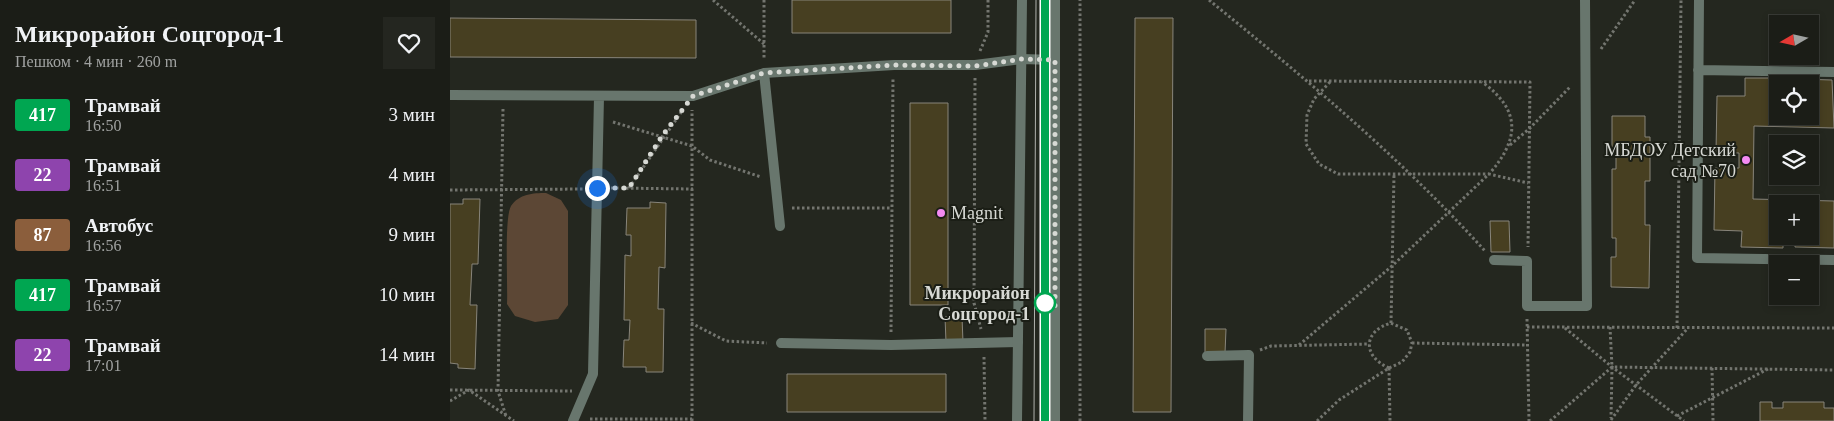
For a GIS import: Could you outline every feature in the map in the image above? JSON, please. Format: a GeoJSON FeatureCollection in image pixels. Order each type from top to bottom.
{"type":"FeatureCollection","features":[{"type":"Feature","properties":{"kind":"street"},"geometry":{"type":"LineString","coordinates":[[1017,421],[1022,0]]}},
{"type":"Feature","properties":{"kind":"street"},"geometry":{"type":"LineString","coordinates":[[1055,0],[1055,421]]}},
{"type":"Feature","properties":{"kind":"street"},"geometry":{"type":"LineString","coordinates":[[1494,260],[1527,260],[1527,306],[1587,306],[1585,0]]}},
{"type":"Feature","properties":{"kind":"street"},"geometry":{"type":"LineString","coordinates":[[1699,0],[1697,258],[1834,260]]}},
{"type":"Feature","properties":{"kind":"street"},"geometry":{"type":"LineString","coordinates":[[450,95],[693,96],[764,73],[894,65],[975,66],[1022,59],[1055,60]]}},
{"type":"Feature","properties":{"kind":"street"},"geometry":{"type":"LineString","coordinates":[[1698,70],[1834,72]]}},
{"type":"Feature","properties":{"kind":"street"},"geometry":{"type":"LineString","coordinates":[[764,73],[780,226]]}},
{"type":"Feature","properties":{"kind":"street"},"geometry":{"type":"LineString","coordinates":[[574,420],[593,374],[598,97]]}},
{"type":"Feature","properties":{"kind":"street"},"geometry":{"type":"LineString","coordinates":[[781,343],[891,345],[1018,342]]}},
{"type":"Feature","properties":{"kind":"street"},"geometry":{"type":"LineString","coordinates":[[1207,356],[1249,355],[1248,421]]}},
{"type":"Feature","properties":{"kind":"path"},"geometry":{"type":"LineString","coordinates":[[713,0],[764,45]]}},
{"type":"Feature","properties":{"kind":"path"},"geometry":{"type":"LineString","coordinates":[[764,0],[764,73]]}},
{"type":"Feature","properties":{"kind":"path"},"geometry":{"type":"LineString","coordinates":[[985,421],[984,342],[974,302],[975,66],[988,32],[988,0]]}},
{"type":"Feature","properties":{"kind":"path"},"geometry":{"type":"LineString","coordinates":[[1080,0],[1080,421]]}},
{"type":"Feature","properties":{"kind":"path"},"geometry":{"type":"LineString","coordinates":[[1209,0],[1309,82],[1413,175],[1450,211],[1494,260]]}},
{"type":"Feature","properties":{"kind":"path"},"geometry":{"type":"LineString","coordinates":[[1677,328],[1681,0]]}},
{"type":"Feature","properties":{"kind":"path"},"geometry":{"type":"LineString","coordinates":[[891,345],[894,65]]}},
{"type":"Feature","properties":{"kind":"path"},"geometry":{"type":"LineString","coordinates":[[1309,82],[1530,82],[1527,260]]}},
{"type":"Feature","properties":{"kind":"path"},"geometry":{"type":"LineString","coordinates":[[1331,82],[1314,99],[1307,115],[1304,131],[1306,144],[1319,164],[1338,174],[1489,174],[1528,183]]}},
{"type":"Feature","properties":{"kind":"path"},"geometry":{"type":"LineString","coordinates":[[1299,346],[1392,266],[1502,160],[1510,145],[1512,119],[1506,105],[1497,93],[1482,82]]}},
{"type":"Feature","properties":{"kind":"path"},"geometry":{"type":"LineString","coordinates":[[503,96],[498,391],[506,416]]}},
{"type":"Feature","properties":{"kind":"path"},"geometry":{"type":"LineString","coordinates":[[629,188],[662,136],[693,96]]}},
{"type":"Feature","properties":{"kind":"path"},"geometry":{"type":"LineString","coordinates":[[574,420],[692,420],[693,96]]}},
{"type":"Feature","properties":{"kind":"path"},"geometry":{"type":"LineString","coordinates":[[598,115],[616,124],[692,146],[710,160],[775,182]]}},
{"type":"Feature","properties":{"kind":"path"},"geometry":{"type":"LineString","coordinates":[[1391,323],[1394,175]]}},
{"type":"Feature","properties":{"kind":"path"},"geometry":{"type":"LineString","coordinates":[[450,190],[693,189]]}},
{"type":"Feature","properties":{"kind":"path"},"geometry":{"type":"LineString","coordinates":[[778,208],[892,208]]}},
{"type":"Feature","properties":{"kind":"path"},"geometry":{"type":"LineString","coordinates":[[1527,306],[1529,421]]}},
{"type":"Feature","properties":{"kind":"path"},"geometry":{"type":"LineString","coordinates":[[691,323],[726,341],[781,343]]}},
{"type":"Feature","properties":{"kind":"path"},"geometry":{"type":"LineString","coordinates":[[1317,421],[1340,400],[1389,368],[1402,362],[1410,352],[1412,343],[1407,330],[1391,323],[1379,327],[1373,332],[1369,344],[1373,357],[1379,364],[1389,368]]}},
{"type":"Feature","properties":{"kind":"path"},"geometry":{"type":"LineString","coordinates":[[1527,327],[1834,328]]}},
{"type":"Feature","properties":{"kind":"path"},"geometry":{"type":"LineString","coordinates":[[1564,327],[1612,367],[1684,421]]}},
{"type":"Feature","properties":{"kind":"path"},"geometry":{"type":"LineString","coordinates":[[1610,327],[1612,367],[1611,420]]}},
{"type":"Feature","properties":{"kind":"path"},"geometry":{"type":"LineString","coordinates":[[1611,420],[1636,385],[1688,328]]}},
{"type":"Feature","properties":{"kind":"path"},"geometry":{"type":"LineString","coordinates":[[1412,343],[1527,345]]}},
{"type":"Feature","properties":{"kind":"path"},"geometry":{"type":"LineString","coordinates":[[1249,355],[1271,346],[1369,344]]}},
{"type":"Feature","properties":{"kind":"path"},"geometry":{"type":"LineString","coordinates":[[1550,421],[1612,367],[1834,370]]}},
{"type":"Feature","properties":{"kind":"path"},"geometry":{"type":"LineString","coordinates":[[1389,368],[1390,421]]}},
{"type":"Feature","properties":{"kind":"path"},"geometry":{"type":"LineString","coordinates":[[1712,368],[1713,421]]}},
{"type":"Feature","properties":{"kind":"path"},"geometry":{"type":"LineString","coordinates":[[1677,416],[1768,369]]}},
{"type":"Feature","properties":{"kind":"path"},"geometry":{"type":"LineString","coordinates":[[450,390],[586,391]]}},
{"type":"Feature","properties":{"kind":"path"},"geometry":{"type":"LineString","coordinates":[[450,401],[469,390]]}},
{"type":"Feature","properties":{"kind":"path"},"geometry":{"type":"LineString","coordinates":[[469,390],[514,421]]}},
{"type":"Feature","properties":{"kind":"shaded area"},"geometry":{"type":"Polygon","coordinates":[[[546,193],[561,200],[568,211],[568,305],[558,319],[535,322],[515,316],[507,304],[508,224],[509,213],[514,202],[531,194],[546,193]]]}},
{"type":"Feature","properties":{"kind":"building"},"geometry":{"type":"Polygon","coordinates":[[[792,0],[951,0],[951,33],[792,33],[792,0]]]}},
{"type":"Feature","properties":{"kind":"building"},"geometry":{"type":"Polygon","coordinates":[[[450,18],[696,20],[696,58],[450,57],[450,18]]]}},
{"type":"Feature","properties":{"kind":"building"},"geometry":{"type":"Polygon","coordinates":[[[1135,18],[1173,18],[1171,412],[1133,412],[1135,18]]]}},
{"type":"Feature","properties":{"kind":"building","name":"МБДОУ Детский сад №70"},"geometry":{"type":"Polygon","coordinates":[[[1745,78],[1769,78],[1769,125],[1819,125],[1819,80],[1832,80],[1834,128],[1754,126],[1753,199],[1769,199],[1769,245],[1783,245],[1783,248],[1741,247],[1742,231],[1714,230],[1715,168],[1739,168],[1739,153],[1716,152],[1717,96],[1745,96],[1745,78]]]}},
{"type":"Feature","properties":{"kind":"building"},"geometry":{"type":"Polygon","coordinates":[[[910,103],[948,103],[948,305],[910,305],[910,103]]]}},
{"type":"Feature","properties":{"kind":"building"},"geometry":{"type":"Polygon","coordinates":[[[1612,116],[1645,116],[1645,137],[1650,137],[1650,181],[1645,181],[1645,225],[1650,225],[1649,288],[1611,287],[1611,257],[1616,257],[1616,238],[1612,238],[1612,169],[1616,169],[1616,150],[1612,150],[1612,116]]]}},
{"type":"Feature","properties":{"kind":"building"},"geometry":{"type":"Polygon","coordinates":[[[463,199],[480,199],[478,264],[472,264],[470,305],[477,305],[475,369],[458,368],[458,364],[450,363],[450,204],[463,204],[463,199]]]}},
{"type":"Feature","properties":{"kind":"building","name":"МБДОУ Детский сад №70"},"geometry":{"type":"Polygon","coordinates":[[[1819,201],[1834,201],[1834,248],[1795,247],[1795,245],[1819,245],[1819,201]]]}},
{"type":"Feature","properties":{"kind":"building"},"geometry":{"type":"Polygon","coordinates":[[[650,202],[666,203],[665,268],[659,267],[658,309],[664,309],[663,372],[646,372],[646,367],[623,367],[624,340],[629,340],[630,320],[624,320],[625,255],[631,256],[631,235],[626,235],[627,208],[650,208],[650,202]]]}},
{"type":"Feature","properties":{"kind":"building"},"geometry":{"type":"Polygon","coordinates":[[[1490,221],[1509,221],[1510,252],[1491,252],[1490,221]]]}},
{"type":"Feature","properties":{"kind":"building"},"geometry":{"type":"Polygon","coordinates":[[[945,317],[962,317],[963,342],[946,342],[945,317]]]}},
{"type":"Feature","properties":{"kind":"building"},"geometry":{"type":"Polygon","coordinates":[[[1205,329],[1226,329],[1225,353],[1205,353],[1205,329]]]}},
{"type":"Feature","properties":{"kind":"building"},"geometry":{"type":"Polygon","coordinates":[[[787,374],[946,374],[946,412],[787,412],[787,374]]]}},
{"type":"Feature","properties":{"kind":"building"},"geometry":{"type":"Polygon","coordinates":[[[1760,402],[1772,402],[1772,408],[1783,408],[1783,402],[1824,402],[1824,408],[1834,408],[1834,421],[1760,421],[1760,402]]]}},
{"type":"Feature","properties":{"kind":"tram line"},"geometry":{"type":"LineString","coordinates":[[1034,421],[1036,0]]}},
{"type":"Feature","properties":{"kind":"tram line"},"geometry":{"type":"LineString","coordinates":[[1045,0],[1045,421]]}},
{"type":"Feature","properties":{"kind":"tram line","name":"417"},"geometry":{"type":"LineString","coordinates":[[1045,0],[1045,421]]}},
{"type":"Feature","properties":{"kind":"place","name":"МБДОУ Детский сад №70"},"geometry":{"type":"Point","coordinates":[1746,160]}},
{"type":"Feature","properties":{"kind":"place","name":"Magnit"},"geometry":{"type":"Point","coordinates":[941,213]}},
{"type":"Feature","properties":{"kind":"place","name":"Микрорайон Соцгород-1"},"geometry":{"type":"Point","coordinates":[1045,303]}},
{"type":"Feature","properties":{"kind":"route"},"geometry":{"type":"LineString","coordinates":[[597,188],[629,188],[662,136],[693,96],[764,73],[894,65],[975,66],[1022,59],[1055,60],[1055,307],[1045,303]]}}]}
